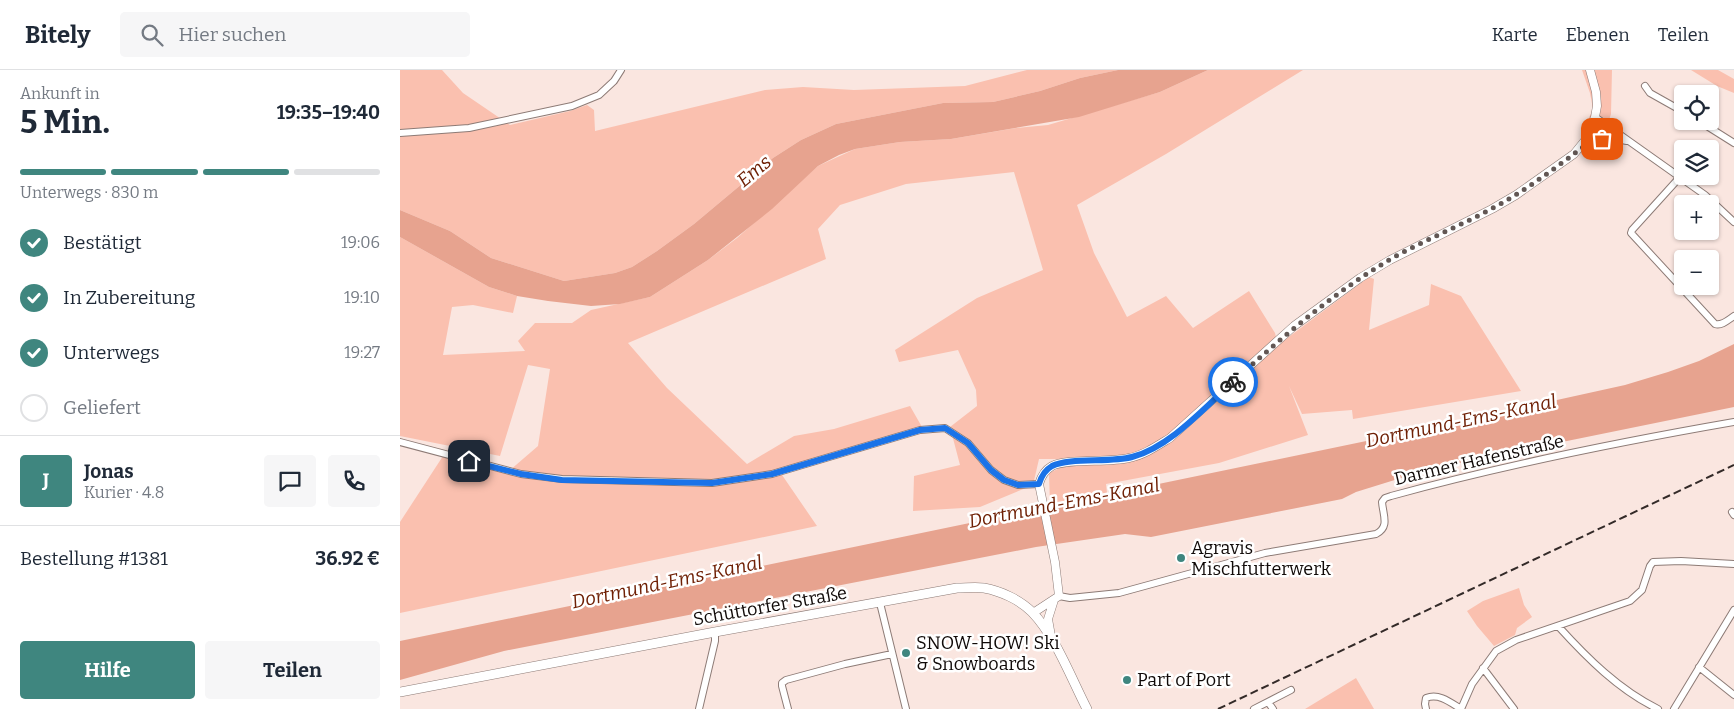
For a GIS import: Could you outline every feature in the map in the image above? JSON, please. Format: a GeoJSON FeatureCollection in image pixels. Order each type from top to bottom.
{"type":"FeatureCollection","features":[{"type":"Feature","properties":{"kind":"main road","name":"Schüttorfer Straße"},"geometry":{"type":"LineString","coordinates":[[400,692],[957,588],[983,588],[1002,593],[1025,606],[1032,613],[1051,638],[1087,709]]}},
{"type":"Feature","properties":{"kind":"street"},"geometry":{"type":"LineString","coordinates":[[400,133],[469,128],[572,106],[599,95],[614,81],[621,70]]}},
{"type":"Feature","properties":{"kind":"street"},"geometry":{"type":"LineString","coordinates":[[1051,638],[1048,619],[1056,598],[1055,562],[1040,493],[1039,484],[1043,474],[1053,466],[1062,463],[1118,460],[1137,456],[1156,447],[1170,438],[1294,326],[1360,278],[1390,260],[1516,195],[1574,154],[1587,138],[1595,117],[1597,106],[1596,92],[1590,70]]}},
{"type":"Feature","properties":{"kind":"street"},"geometry":{"type":"LineString","coordinates":[[1645,86],[1650,93],[1674,106]]}},
{"type":"Feature","properties":{"kind":"street"},"geometry":{"type":"LineString","coordinates":[[1595,117],[1674,172]]}},
{"type":"Feature","properties":{"kind":"street"},"geometry":{"type":"LineString","coordinates":[[1713,130],[1734,143]]}},
{"type":"Feature","properties":{"kind":"street"},"geometry":{"type":"LineString","coordinates":[[1579,149],[1602,139],[1614,138],[1634,143]]}},
{"type":"Feature","properties":{"kind":"street"},"geometry":{"type":"LineString","coordinates":[[1674,183],[1631,233],[1715,324],[1723,324],[1734,316]]}},
{"type":"Feature","properties":{"kind":"street"},"geometry":{"type":"LineString","coordinates":[[1692,185],[1734,222]]}},
{"type":"Feature","properties":{"kind":"street","name":"Darmer Hafenstraße"},"geometry":{"type":"LineString","coordinates":[[1056,598],[1119,593],[1265,553],[1376,534],[1382,531],[1385,526],[1382,502],[1385,498],[1442,482],[1538,461],[1660,435],[1734,422]]}},
{"type":"Feature","properties":{"kind":"street"},"geometry":{"type":"LineString","coordinates":[[400,442],[521,474],[562,480],[712,483],[772,474],[920,430],[945,428],[968,443],[991,470],[1004,480],[1018,485],[1039,484]]}},
{"type":"Feature","properties":{"kind":"street"},"geometry":{"type":"LineString","coordinates":[[1426,709],[1426,698],[1433,696],[1444,699],[1461,709],[1472,684],[1496,651],[1516,640],[1630,600],[1642,590],[1650,566],[1654,562],[1734,564]]}},
{"type":"Feature","properties":{"kind":"street"},"geometry":{"type":"LineString","coordinates":[[1032,613],[1056,598]]}},
{"type":"Feature","properties":{"kind":"street"},"geometry":{"type":"LineString","coordinates":[[880,603],[906,709]]}},
{"type":"Feature","properties":{"kind":"street"},"geometry":{"type":"LineString","coordinates":[[1674,709],[1734,610]]}},
{"type":"Feature","properties":{"kind":"street"},"geometry":{"type":"LineString","coordinates":[[1558,626],[1575,645],[1622,688],[1658,709]]}},
{"type":"Feature","properties":{"kind":"street"},"geometry":{"type":"LineString","coordinates":[[699,709],[715,641],[715,632]]}},
{"type":"Feature","properties":{"kind":"street"},"geometry":{"type":"LineString","coordinates":[[788,709],[782,686],[782,683],[786,680],[892,654]]}},
{"type":"Feature","properties":{"kind":"street"},"geometry":{"type":"LineString","coordinates":[[1699,667],[1734,695]]}},
{"type":"Feature","properties":{"kind":"street"},"geometry":{"type":"LineString","coordinates":[[1483,668],[1514,709]]}},
{"type":"Feature","properties":{"kind":"street"},"geometry":{"type":"LineString","coordinates":[[1254,709],[1291,690]]}},
{"type":"Feature","properties":{"kind":"street"},"geometry":{"type":"LineString","coordinates":[[1268,702],[1273,709]]}},
{"type":"Feature","properties":{"kind":"shaded area"},"geometry":{"type":"Polygon","coordinates":[[[400,70],[442,70],[463,93],[510,125],[570,111],[587,105],[594,110],[595,131],[765,90],[803,87],[854,90],[965,86],[1027,70],[1118,70],[1080,78],[1040,91],[993,102],[943,103],[836,124],[801,140],[773,158],[694,224],[632,267],[615,273],[564,281],[491,258],[450,231],[400,210],[400,70]]]}},
{"type":"Feature","properties":{"kind":"shaded area"},"geometry":{"type":"Polygon","coordinates":[[[1118,70],[1208,70],[1160,92],[1079,117],[951,139],[900,142],[855,149],[839,155],[818,166],[772,209],[708,260],[650,297],[620,304],[591,306],[517,296],[489,287],[400,237],[400,210],[450,231],[491,258],[564,281],[615,273],[632,267],[657,251],[694,224],[773,158],[801,140],[836,124],[943,103],[993,102],[1040,91],[1080,78],[1118,70]]]}},
{"type":"Feature","properties":{"kind":"shaded area"},"geometry":{"type":"Polygon","coordinates":[[[1208,70],[1303,70],[1166,154],[1077,205],[1094,253],[1127,317],[1166,296],[1193,328],[1249,291],[1275,333],[1278,345],[1369,277],[1374,279],[1369,330],[1429,305],[1431,284],[1461,296],[1521,391],[1353,419],[1352,410],[1302,414],[1289,386],[1308,435],[1219,463],[1106,484],[1107,493],[1050,506],[1049,473],[1062,467],[1094,459],[1039,459],[1033,485],[980,507],[913,511],[914,476],[960,465],[950,427],[977,406],[976,390],[958,350],[899,362],[895,350],[977,298],[1043,270],[1014,172],[906,184],[840,205],[818,229],[826,259],[628,343],[667,388],[747,464],[794,436],[834,429],[910,406],[922,427],[780,472],[817,526],[400,613],[400,522],[443,456],[509,471],[538,446],[550,369],[528,365],[500,456],[400,436],[400,237],[489,287],[517,296],[513,313],[473,305],[452,307],[443,355],[525,351],[518,341],[535,323],[572,323],[591,310],[650,297],[708,260],[737,238],[818,166],[855,149],[900,142],[951,139],[1016,128],[1048,125],[1160,92],[1208,70]]]}},
{"type":"Feature","properties":{"kind":"shaded area"},"geometry":{"type":"Polygon","coordinates":[[[1582,70],[1612,70],[1611,114],[1606,129],[1586,124],[1593,109],[1582,70]]]}},
{"type":"Feature","properties":{"kind":"shaded area"},"geometry":{"type":"Polygon","coordinates":[[[1691,70],[1718,70],[1734,79],[1734,93],[1715,85],[1691,70]]]}},
{"type":"Feature","properties":{"kind":"shaded area"},"geometry":{"type":"Polygon","coordinates":[[[1734,344],[1734,407],[1430,469],[1356,492],[1342,499],[1151,537],[1125,534],[1036,547],[504,651],[400,680],[400,641],[1453,423],[1625,385],[1699,361],[1734,344]]]}},
{"type":"Feature","properties":{"kind":"shaded area"},"geometry":{"type":"Polygon","coordinates":[[[1519,588],[1524,605],[1532,617],[1517,628],[1515,635],[1494,646],[1467,611],[1483,601],[1519,588]]]}},
{"type":"Feature","properties":{"kind":"shaded area"},"geometry":{"type":"Polygon","coordinates":[[[1356,678],[1374,709],[1305,709],[1356,678]]]}},
{"type":"Feature","properties":{"kind":"railway"},"geometry":{"type":"LineString","coordinates":[[1218,709],[1734,465]]}},
{"type":"Feature","properties":{"kind":"way so far"},"geometry":{"type":"LineString","coordinates":[[1233,382],[1294,326],[1360,278],[1390,260],[1492,209],[1532,184],[1579,149],[1602,139]]}},
{"type":"Feature","properties":{"kind":"place","name":"Agravis Mischfutterwerk"},"geometry":{"type":"Point","coordinates":[1181,558]}},
{"type":"Feature","properties":{"kind":"place","name":"SNOW-HOW! Ski & Snowboards"},"geometry":{"type":"Point","coordinates":[906,653]}},
{"type":"Feature","properties":{"kind":"place","name":"Part of Port"},"geometry":{"type":"Point","coordinates":[1127,680]}},
{"type":"Feature","properties":{"kind":"route"},"geometry":{"type":"LineString","coordinates":[[469,461],[521,474],[562,480],[712,483],[772,474],[920,430],[945,428],[968,443],[991,470],[1004,480],[1018,485],[1039,484],[1040,479],[1047,470],[1062,463],[1131,458],[1156,447],[1170,438],[1233,382]]}},
{"type":"Feature","properties":{"kind":"water label","name":"Ems"},"geometry":{"type":"Point","coordinates":[754,171]}},
{"type":"Feature","properties":{"kind":"water label","name":"Dortmund-Ems-Kanal"},"geometry":{"type":"Point","coordinates":[1461,421]}},
{"type":"Feature","properties":{"kind":"water label","name":"Dortmund-Ems-Kanal"},"geometry":{"type":"Point","coordinates":[1064,503]}},
{"type":"Feature","properties":{"kind":"water label","name":"Dortmund-Ems-Kanal"},"geometry":{"type":"Point","coordinates":[667,582]}}]}
